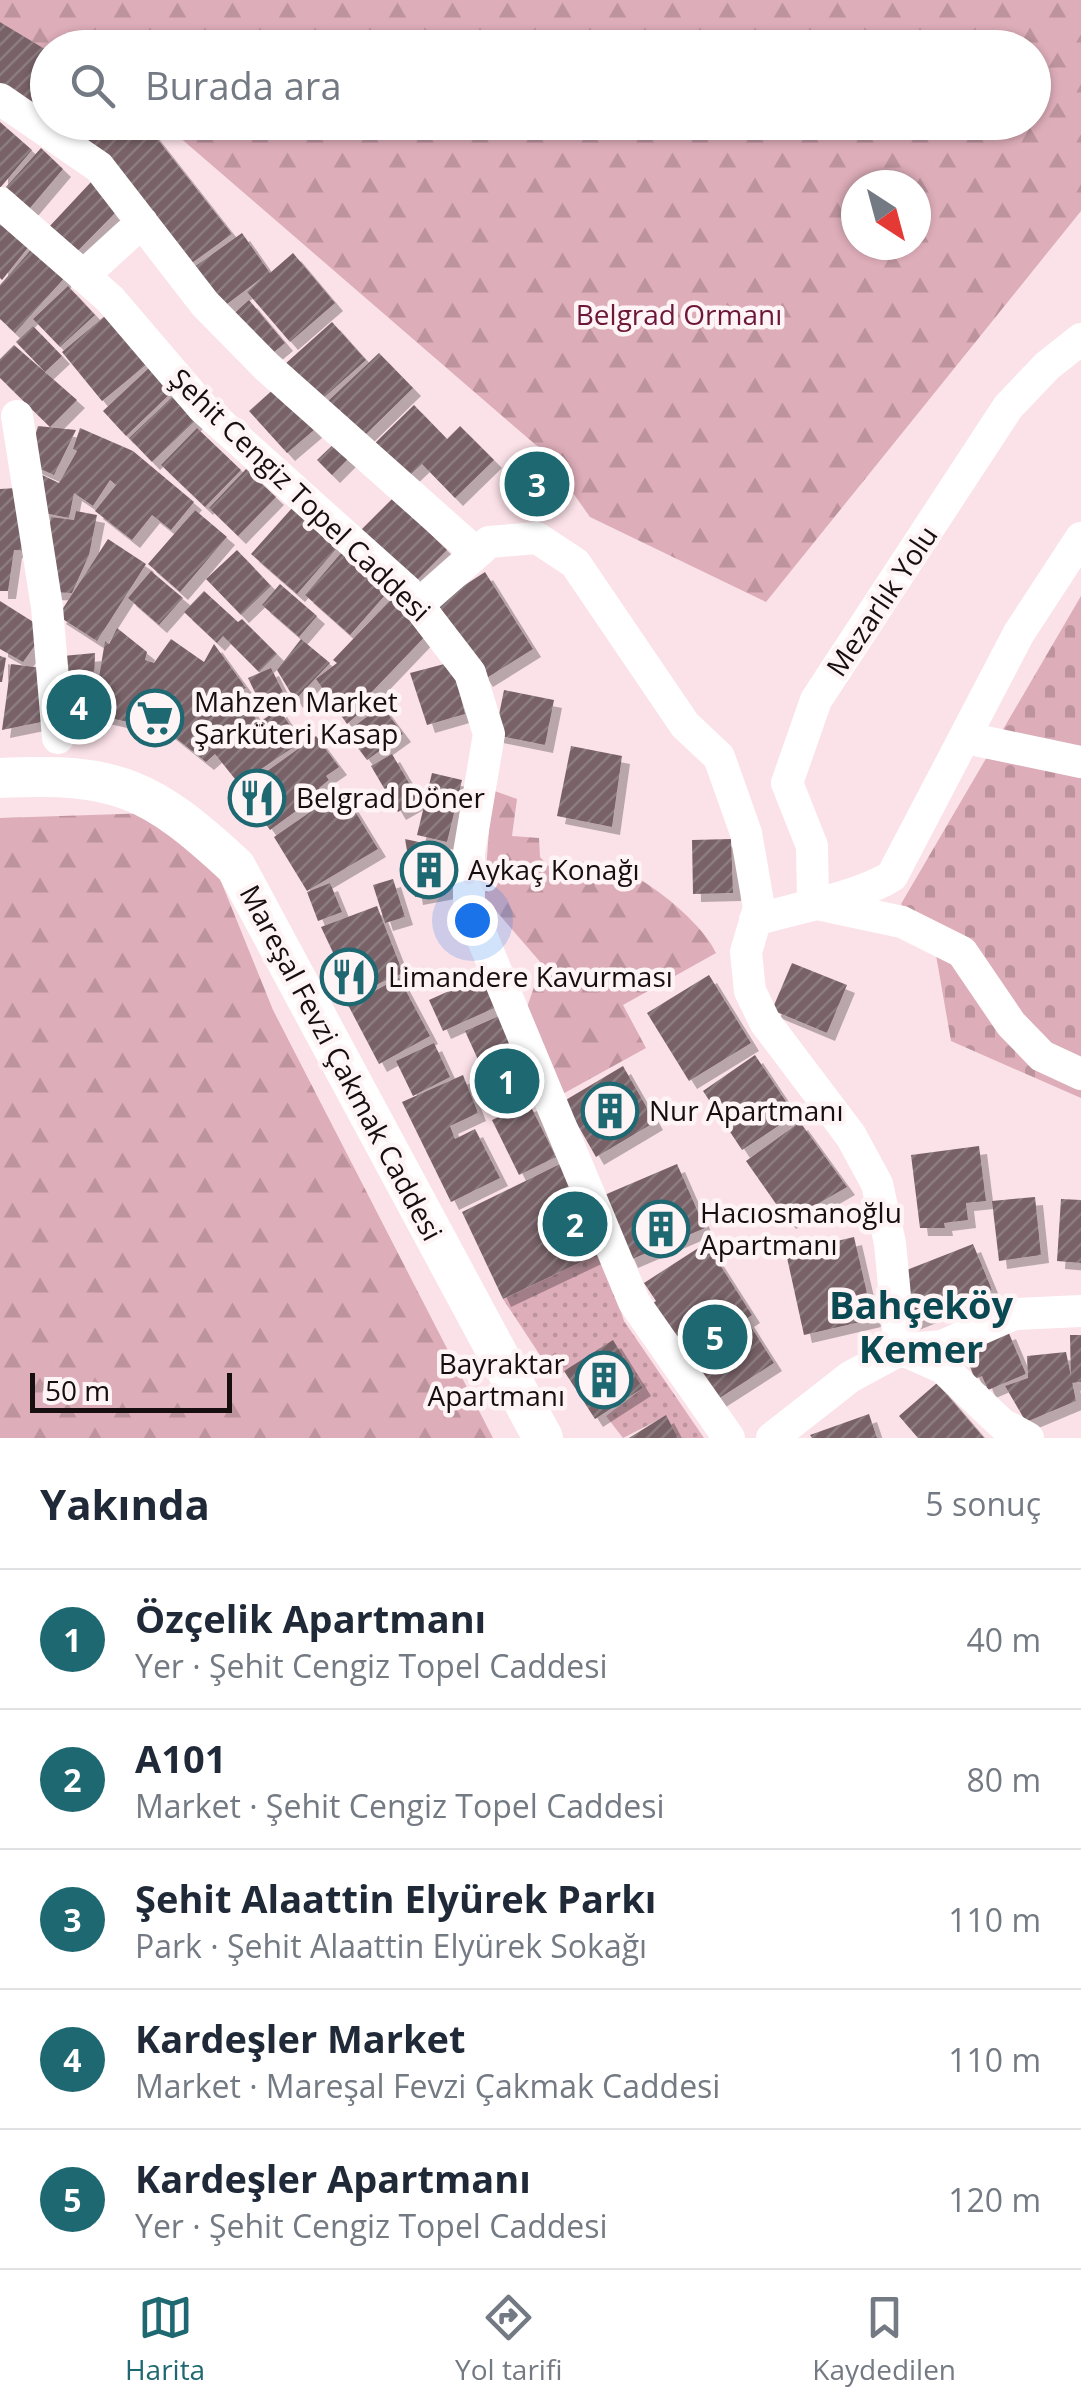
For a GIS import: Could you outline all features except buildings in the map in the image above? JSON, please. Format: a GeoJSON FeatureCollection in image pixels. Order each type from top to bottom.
{"type":"FeatureCollection","features":[{"type":"Feature","properties":{"kind":"main road","name":"Mareşal Fevzi Çakmak Caddesi"},"geometry":{"type":"LineString","coordinates":[[0,778],[57,775],[149,796],[177,813],[236,867],[542,1438]]}},
{"type":"Feature","properties":{"kind":"street"},"geometry":{"type":"LineString","coordinates":[[0,99],[30,120]]}},
{"type":"Feature","properties":{"kind":"street"},"geometry":{"type":"LineString","coordinates":[[60,140],[99,167],[205,304],[267,368],[476,553]]}},
{"type":"Feature","properties":{"kind":"street","name":"Şehit Cengiz Topel Caddesi"},"geometry":{"type":"LineString","coordinates":[[0,202],[110,300],[203,408],[418,605],[470,672],[489,734],[468,853],[469,906],[634,1302],[729,1438]]}},
{"type":"Feature","properties":{"kind":"street"},"geometry":{"type":"LineString","coordinates":[[83,276],[142,222]]}},
{"type":"Feature","properties":{"kind":"street","name":"Mezarlık Yolu"},"geometry":{"type":"LineString","coordinates":[[813,903],[812,846],[786,783],[816,700],[1008,408],[1047,366],[1081,339]]}},
{"type":"Feature","properties":{"kind":"street"},"geometry":{"type":"LineString","coordinates":[[16,416],[47,607],[58,738]]}},
{"type":"Feature","properties":{"kind":"street"},"geometry":{"type":"LineString","coordinates":[[418,605],[489,542],[537,538],[575,563],[685,725],[718,757],[746,833],[759,908],[746,952],[750,991],[765,1022],[851,1136],[878,1184],[890,1243],[900,1350]]}},
{"type":"Feature","properties":{"kind":"street"},"geometry":{"type":"LineString","coordinates":[[755,920],[870,891],[892,876],[1019,633],[1081,538]]}},
{"type":"Feature","properties":{"kind":"street"},"geometry":{"type":"LineString","coordinates":[[966,738],[1081,762]]}},
{"type":"Feature","properties":{"kind":"street"},"geometry":{"type":"LineString","coordinates":[[813,903],[916,927],[962,952],[1012,1024],[1042,1056],[1081,1074]]}},
{"type":"Feature","properties":{"kind":"street"},"geometry":{"type":"LineString","coordinates":[[772,1438],[850,1377],[900,1350],[942,1346],[1014,1314],[1081,1311]]}},
{"type":"Feature","properties":{"kind":"street"},"geometry":{"type":"LineString","coordinates":[[900,1350],[943,1368],[1002,1424],[1028,1438]]}},
{"type":"Feature","properties":{"kind":"green space","name":"Belgrad Ormanı"},"geometry":{"type":"Polygon","coordinates":[[[0,0],[1081,0],[1081,211],[766,602],[590,517],[544,452],[183,140],[1051,140],[1051,30],[30,30],[30,41],[0,22],[0,0]]]}},
{"type":"Feature","properties":{"kind":"green space"},"geometry":{"type":"Polygon","coordinates":[[[1081,596],[1081,1098],[951,1041],[936,955],[901,904],[1081,596]]]}},
{"type":"Feature","properties":{"kind":"green space"},"geometry":{"type":"Polygon","coordinates":[[[492,790],[517,799],[512,836],[539,838],[540,857],[548,866],[595,862],[633,875],[683,912],[716,953],[623,1005],[646,1048],[559,1096],[525,1013],[542,964],[484,897],[492,790]]]}},
{"type":"Feature","properties":{"kind":"green space"},"geometry":{"type":"Polygon","coordinates":[[[152,813],[216,869],[273,1010],[493,1438],[0,1438],[0,818],[152,813]]]}},
{"type":"Feature","properties":{"kind":"green space"},"geometry":{"type":"Polygon","coordinates":[[[602,1252],[624,1321],[704,1438],[678,1438],[666,1416],[623,1438],[606,1416],[643,1388],[613,1341],[555,1378],[503,1299],[602,1252]]]}},
{"type":"Feature","properties":{"kind":"place","name":"Şehit Alaattin Elyürek Parkı"},"geometry":{"type":"Point","coordinates":[537,484]}},
{"type":"Feature","properties":{"kind":"place","name":"Kardeşler Market"},"geometry":{"type":"Point","coordinates":[79,707]}},
{"type":"Feature","properties":{"kind":"place","name":"Mahzen Market Şarküteri Kasap"},"geometry":{"type":"Point","coordinates":[155,718]}},
{"type":"Feature","properties":{"kind":"place","name":"Belgrad Döner"},"geometry":{"type":"Point","coordinates":[257,798]}},
{"type":"Feature","properties":{"kind":"place","name":"Aykaç Konağı"},"geometry":{"type":"Point","coordinates":[429,870]}},
{"type":"Feature","properties":{"kind":"place","name":"Limandere Kavurması"},"geometry":{"type":"Point","coordinates":[349,977]}},
{"type":"Feature","properties":{"kind":"place","name":"Özçelik Apartmanı"},"geometry":{"type":"Point","coordinates":[507,1081]}},
{"type":"Feature","properties":{"kind":"place","name":"Nur Apartmanı"},"geometry":{"type":"Point","coordinates":[610,1111]}},
{"type":"Feature","properties":{"kind":"place","name":"A101"},"geometry":{"type":"Point","coordinates":[575,1224]}},
{"type":"Feature","properties":{"kind":"place","name":"Hacıosmanoğlu Apartmanı"},"geometry":{"type":"Point","coordinates":[661,1229]}},
{"type":"Feature","properties":{"kind":"place","name":"Kardeşler Apartmanı"},"geometry":{"type":"Point","coordinates":[715,1337]}},
{"type":"Feature","properties":{"kind":"place","name":"Bayraktar Apartmanı"},"geometry":{"type":"Point","coordinates":[604,1380]}},
{"type":"Feature","properties":{"kind":"district","name":"Bahçeköy Kemer"},"geometry":{"type":"Point","coordinates":[921,1328]}}]}
